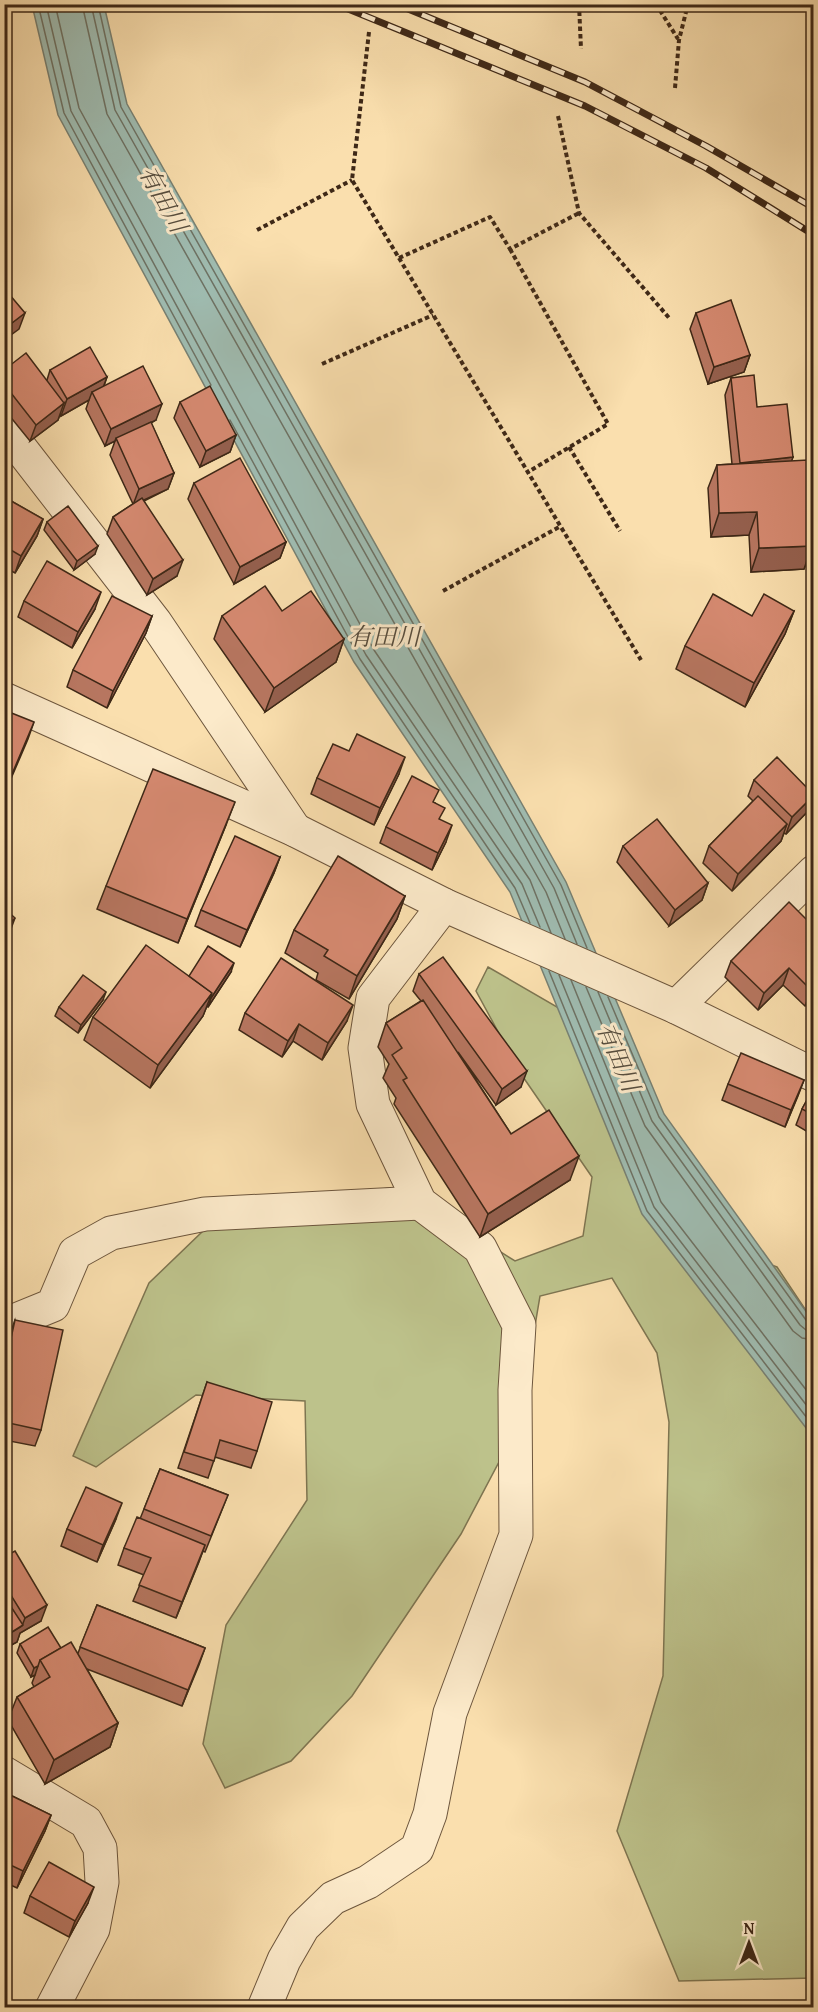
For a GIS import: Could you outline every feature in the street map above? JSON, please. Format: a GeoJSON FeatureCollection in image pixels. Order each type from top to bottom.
{"type":"FeatureCollection","features":[{"type":"Feature","properties":{"kind":"street"},"geometry":{"type":"LineString","coordinates":[[4,427],[155,622],[295,830]]}},
{"type":"Feature","properties":{"kind":"street"},"geometry":{"type":"LineString","coordinates":[[4,699],[295,830],[444,905],[676,1007],[813,1076]]}},
{"type":"Feature","properties":{"kind":"street"},"geometry":{"type":"LineString","coordinates":[[676,1007],[813,872]]}},
{"type":"Feature","properties":{"kind":"street"},"geometry":{"type":"LineString","coordinates":[[264,2007],[284,1960],[303,1927],[333,1898],[368,1881],[417,1849],[430,1814],[450,1713],[516,1535],[515,1390],[519,1325],[480,1248],[420,1203],[373,1104],[364,1048],[373,998],[444,905]]}},
{"type":"Feature","properties":{"kind":"street"},"geometry":{"type":"LineString","coordinates":[[4,1325],[54,1305],[75,1253],[111,1233],[205,1214],[420,1203]]}},
{"type":"Feature","properties":{"kind":"street"},"geometry":{"type":"LineString","coordinates":[[4,1773],[86,1822],[100,1848],[102,1882],[93,1929],[52,2007]]}},
{"type":"Feature","properties":{"kind":"path"},"geometry":{"type":"LineString","coordinates":[[579,4],[581,49]]}},
{"type":"Feature","properties":{"kind":"path"},"geometry":{"type":"LineString","coordinates":[[656,4],[678,40]]}},
{"type":"Feature","properties":{"kind":"path"},"geometry":{"type":"LineString","coordinates":[[675,88],[678,40],[688,4]]}},
{"type":"Feature","properties":{"kind":"path"},"geometry":{"type":"LineString","coordinates":[[369,32],[352,180],[641,660]]}},
{"type":"Feature","properties":{"kind":"path"},"geometry":{"type":"LineString","coordinates":[[558,117],[579,213],[670,319]]}},
{"type":"Feature","properties":{"kind":"path"},"geometry":{"type":"LineString","coordinates":[[257,230],[352,180]]}},
{"type":"Feature","properties":{"kind":"path"},"geometry":{"type":"LineString","coordinates":[[510,249],[579,213]]}},
{"type":"Feature","properties":{"kind":"path"},"geometry":{"type":"LineString","coordinates":[[399,258],[490,217],[510,249],[608,424],[528,472]]}},
{"type":"Feature","properties":{"kind":"path"},"geometry":{"type":"LineString","coordinates":[[322,364],[433,315]]}},
{"type":"Feature","properties":{"kind":"path"},"geometry":{"type":"LineString","coordinates":[[568,447],[620,531]]}},
{"type":"Feature","properties":{"kind":"path"},"geometry":{"type":"LineString","coordinates":[[442,591],[561,526]]}},
{"type":"Feature","properties":{"kind":"green space"},"geometry":{"type":"Polygon","coordinates":[[[488,967],[564,1011],[701,1241],[777,1267],[813,1321],[813,1978],[679,1981],[617,1831],[663,1676],[669,1422],[657,1353],[612,1278],[540,1296],[518,1426],[461,1534],[352,1696],[291,1761],[225,1788],[203,1744],[226,1625],[307,1500],[305,1401],[196,1395],[96,1467],[73,1456],[149,1283],[229,1206],[399,1187],[515,1261],[583,1236],[592,1177],[521,1074],[476,991],[488,967]]]}},
{"type":"Feature","properties":{"kind":"water","name":"有田川"},"geometry":{"type":"Polygon","coordinates":[[[32,5],[104,5],[127,104],[566,882],[664,1114],[813,1321],[813,1437],[642,1214],[510,892],[354,662],[58,115],[32,5]]]}},
{"type":"Feature","properties":{"kind":"building"},"geometry":{"type":"Polygon","coordinates":[[[4,288],[25,313],[4,329],[4,288]]]}},
{"type":"Feature","properties":{"kind":"building"},"geometry":{"type":"Polygon","coordinates":[[[731,300],[750,355],[714,367],[696,313],[731,300]]]}},
{"type":"Feature","properties":{"kind":"building"},"geometry":{"type":"Polygon","coordinates":[[[90,347],[107,377],[67,399],[50,370],[90,347]]]}},
{"type":"Feature","properties":{"kind":"building"},"geometry":{"type":"Polygon","coordinates":[[[26,353],[64,403],[36,425],[4,384],[4,370],[26,353]]]}},
{"type":"Feature","properties":{"kind":"building"},"geometry":{"type":"Polygon","coordinates":[[[143,366],[162,404],[111,429],[92,392],[143,366]]]}},
{"type":"Feature","properties":{"kind":"building"},"geometry":{"type":"Polygon","coordinates":[[[754,375],[757,407],[787,404],[793,457],[740,463],[731,378],[754,375]]]}},
{"type":"Feature","properties":{"kind":"building"},"geometry":{"type":"Polygon","coordinates":[[[210,386],[236,435],[206,451],[180,402],[210,386]]]}},
{"type":"Feature","properties":{"kind":"building"},"geometry":{"type":"Polygon","coordinates":[[[151,422],[174,473],[139,489],[116,438],[151,422]]]}},
{"type":"Feature","properties":{"kind":"building"},"geometry":{"type":"Polygon","coordinates":[[[240,458],[286,542],[240,567],[194,483],[240,458]]]}},
{"type":"Feature","properties":{"kind":"building"},"geometry":{"type":"Polygon","coordinates":[[[808,460],[812,546],[759,548],[757,512],[719,513],[717,465],[808,460]]]}},
{"type":"Feature","properties":{"kind":"building"},"geometry":{"type":"Polygon","coordinates":[[[4,497],[43,519],[21,556],[4,546],[4,497]]]}},
{"type":"Feature","properties":{"kind":"building"},"geometry":{"type":"Polygon","coordinates":[[[142,498],[183,560],[153,579],[113,517],[142,498]]]}},
{"type":"Feature","properties":{"kind":"building"},"geometry":{"type":"Polygon","coordinates":[[[68,506],[98,546],[77,561],[47,522],[68,506]]]}},
{"type":"Feature","properties":{"kind":"building"},"geometry":{"type":"Polygon","coordinates":[[[47,561],[101,592],[78,632],[24,601],[47,561]]]}},
{"type":"Feature","properties":{"kind":"building"},"geometry":{"type":"Polygon","coordinates":[[[265,586],[282,611],[311,591],[344,639],[274,688],[222,616],[265,586]]]}},
{"type":"Feature","properties":{"kind":"building"},"geometry":{"type":"Polygon","coordinates":[[[713,594],[752,616],[764,594],[794,611],[754,683],[685,646],[713,594]]]}},
{"type":"Feature","properties":{"kind":"building"},"geometry":{"type":"Polygon","coordinates":[[[112,596],[152,616],[113,691],[73,670],[112,596]]]}},
{"type":"Feature","properties":{"kind":"building"},"geometry":{"type":"Polygon","coordinates":[[[4,710],[34,722],[4,793],[4,710]]]}},
{"type":"Feature","properties":{"kind":"building"},"geometry":{"type":"Polygon","coordinates":[[[357,734],[405,757],[380,808],[317,778],[333,744],[349,751],[357,734]]]}},
{"type":"Feature","properties":{"kind":"building"},"geometry":{"type":"Polygon","coordinates":[[[777,757],[813,794],[792,817],[754,780],[777,757]]]}},
{"type":"Feature","properties":{"kind":"building"},"geometry":{"type":"Polygon","coordinates":[[[153,769],[235,802],[187,919],[106,886],[153,769]]]}},
{"type":"Feature","properties":{"kind":"building"},"geometry":{"type":"Polygon","coordinates":[[[412,776],[439,790],[433,802],[445,808],[439,819],[452,825],[438,853],[386,827],[412,776]]]}},
{"type":"Feature","properties":{"kind":"building"},"geometry":{"type":"Polygon","coordinates":[[[758,796],[787,824],[738,874],[709,846],[758,796]]]}},
{"type":"Feature","properties":{"kind":"building"},"geometry":{"type":"Polygon","coordinates":[[[657,819],[708,883],[675,910],[623,846],[657,819]]]}},
{"type":"Feature","properties":{"kind":"building"},"geometry":{"type":"Polygon","coordinates":[[[235,836],[280,857],[247,930],[201,910],[235,836]]]}},
{"type":"Feature","properties":{"kind":"building"},"geometry":{"type":"Polygon","coordinates":[[[338,856],[405,896],[357,976],[324,956],[328,950],[294,930],[338,856]]]}},
{"type":"Feature","properties":{"kind":"building"},"geometry":{"type":"Polygon","coordinates":[[[789,902],[813,926],[813,988],[811,990],[789,968],[764,993],[731,961],[789,902]]]}},
{"type":"Feature","properties":{"kind":"building"},"geometry":{"type":"Polygon","coordinates":[[[4,908],[15,918],[4,929],[4,908]]]}},
{"type":"Feature","properties":{"kind":"building"},"geometry":{"type":"Polygon","coordinates":[[[146,945],[212,993],[158,1065],[93,1017],[146,945]]]}},
{"type":"Feature","properties":{"kind":"building"},"geometry":{"type":"Polygon","coordinates":[[[208,946],[234,963],[211,998],[212,993],[189,976],[208,946]]]}},
{"type":"Feature","properties":{"kind":"building"},"geometry":{"type":"Polygon","coordinates":[[[443,957],[527,1071],[502,1089],[419,974],[443,957]]]}},
{"type":"Feature","properties":{"kind":"building"},"geometry":{"type":"Polygon","coordinates":[[[281,958],[353,1005],[328,1043],[299,1024],[288,1041],[245,1013],[281,958]]]}},
{"type":"Feature","properties":{"kind":"building"},"geometry":{"type":"Polygon","coordinates":[[[83,975],[106,992],[81,1025],[59,1007],[83,975]]]}},
{"type":"Feature","properties":{"kind":"building"},"geometry":{"type":"Polygon","coordinates":[[[423,1000],[511,1134],[549,1110],[579,1156],[488,1214],[403,1080],[407,1078],[392,1055],[402,1048],[386,1023],[423,1000]]]}},
{"type":"Feature","properties":{"kind":"building"},"geometry":{"type":"Polygon","coordinates":[[[741,1053],[804,1080],[791,1110],[728,1084],[741,1053]]]}},
{"type":"Feature","properties":{"kind":"building"},"geometry":{"type":"Polygon","coordinates":[[[813,1089],[813,1115],[802,1109],[813,1089]]]}},
{"type":"Feature","properties":{"kind":"building"},"geometry":{"type":"Polygon","coordinates":[[[15,1320],[63,1330],[41,1430],[4,1422],[4,1370],[15,1320]]]}},
{"type":"Feature","properties":{"kind":"building"},"geometry":{"type":"Polygon","coordinates":[[[207,1382],[272,1402],[257,1451],[220,1440],[214,1461],[184,1452],[207,1382]]]}},
{"type":"Feature","properties":{"kind":"building"},"geometry":{"type":"Polygon","coordinates":[[[160,1469],[228,1495],[211,1536],[144,1509],[160,1469]]]}},
{"type":"Feature","properties":{"kind":"building"},"geometry":{"type":"Polygon","coordinates":[[[86,1487],[122,1503],[103,1545],[67,1529],[86,1487]]]}},
{"type":"Feature","properties":{"kind":"building"},"geometry":{"type":"Polygon","coordinates":[[[137,1517],[205,1545],[182,1602],[139,1585],[151,1558],[124,1548],[137,1517]]]}},
{"type":"Feature","properties":{"kind":"building"},"geometry":{"type":"Polygon","coordinates":[[[15,1551],[47,1605],[25,1618],[4,1584],[4,1557],[15,1551]]]}},
{"type":"Feature","properties":{"kind":"building"},"geometry":{"type":"Polygon","coordinates":[[[4,1596],[23,1625],[4,1637],[4,1596]]]}},
{"type":"Feature","properties":{"kind":"building"},"geometry":{"type":"Polygon","coordinates":[[[97,1605],[205,1648],[188,1690],[80,1647],[97,1605]]]}},
{"type":"Feature","properties":{"kind":"building"},"geometry":{"type":"Polygon","coordinates":[[[48,1627],[61,1648],[40,1660],[38,1666],[34,1668],[20,1644],[48,1627]]]}},
{"type":"Feature","properties":{"kind":"building"},"geometry":{"type":"Polygon","coordinates":[[[71,1642],[118,1723],[54,1760],[17,1697],[50,1677],[40,1660],[71,1642]]]}},
{"type":"Feature","properties":{"kind":"building"},"geometry":{"type":"Polygon","coordinates":[[[4,1792],[51,1815],[23,1871],[4,1862],[4,1792]]]}},
{"type":"Feature","properties":{"kind":"building"},"geometry":{"type":"Polygon","coordinates":[[[49,1862],[94,1887],[75,1921],[30,1896],[49,1862]]]}},
{"type":"Feature","properties":{"kind":"railway"},"geometry":{"type":"LineString","coordinates":[[336,4],[585,106],[706,168],[814,235]]}},
{"type":"Feature","properties":{"kind":"railway"},"geometry":{"type":"LineString","coordinates":[[396,4],[585,82],[706,146],[814,208]]}}]}
